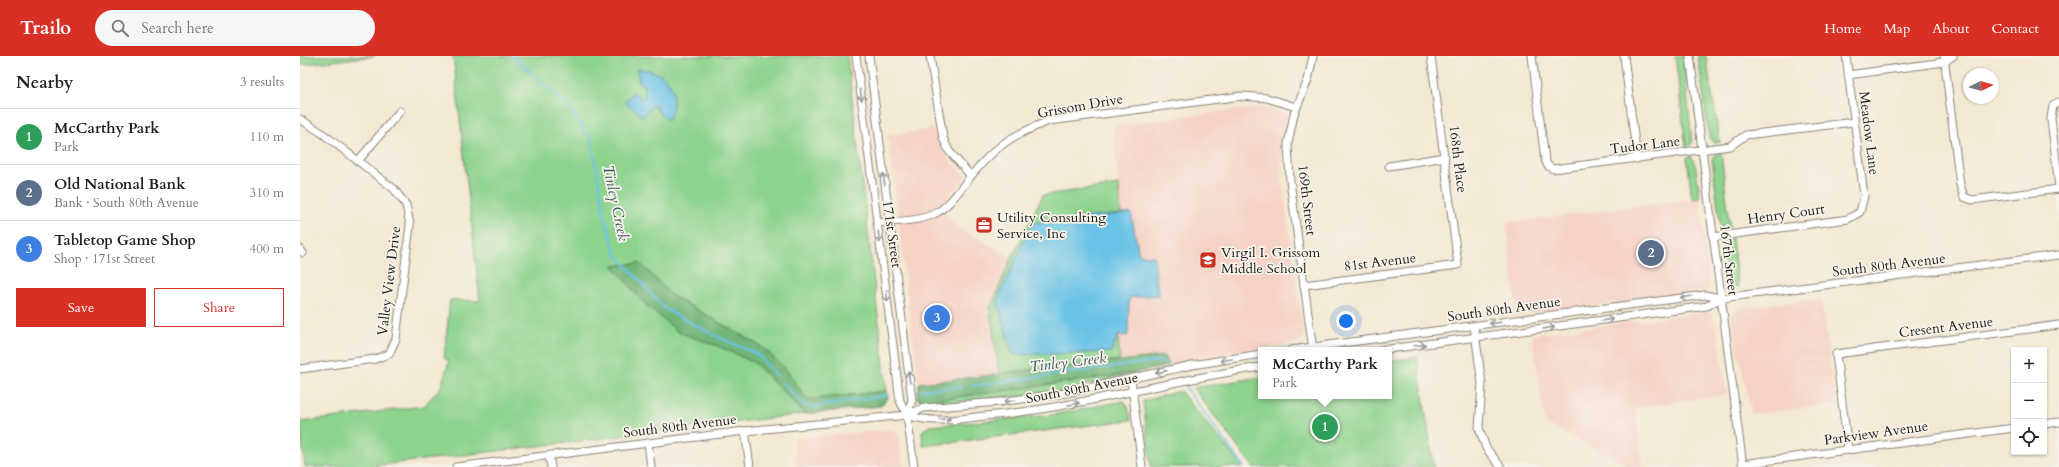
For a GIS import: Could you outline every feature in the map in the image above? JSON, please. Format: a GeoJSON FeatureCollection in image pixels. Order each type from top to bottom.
{"type":"FeatureCollection","features":[{"type":"Feature","properties":{"kind":"street","name":"171st Street"},"geometry":{"type":"LineString","coordinates":[[856,56],[900,401],[907,415],[914,467]]}},
{"type":"Feature","properties":{"kind":"street","name":"171st Street"},"geometry":{"type":"LineString","coordinates":[[869,56],[912,400],[907,415]]}},
{"type":"Feature","properties":{"kind":"street"},"geometry":{"type":"LineString","coordinates":[[930,56],[943,138],[949,151],[971,176]]}},
{"type":"Feature","properties":{"kind":"street","name":"169th Street"},"geometry":{"type":"LineString","coordinates":[[1313,56],[1308,80],[1296,107],[1290,131],[1288,164],[1313,347]]}},
{"type":"Feature","properties":{"kind":"street","name":"168th Place"},"geometry":{"type":"LineString","coordinates":[[1431,56],[1458,265]]}},
{"type":"Feature","properties":{"kind":"street","name":"Tudor Lane"},"geometry":{"type":"LineString","coordinates":[[1532,56],[1545,160],[1548,166],[1556,169],[1730,146],[1746,135],[1854,122]]}},
{"type":"Feature","properties":{"kind":"street"},"geometry":{"type":"LineString","coordinates":[[1624,56],[1637,159]]}},
{"type":"Feature","properties":{"kind":"street","name":"167th Street"},"geometry":{"type":"LineString","coordinates":[[1690,56],[1743,465]]}},
{"type":"Feature","properties":{"kind":"street","name":"Meadow Lane"},"geometry":{"type":"LineString","coordinates":[[1846,56],[1864,196],[1860,212]]}},
{"type":"Feature","properties":{"kind":"street"},"geometry":{"type":"LineString","coordinates":[[1848,75],[1944,59],[1953,56]]}},
{"type":"Feature","properties":{"kind":"street"},"geometry":{"type":"LineString","coordinates":[[1944,59],[1960,185],[1964,197],[1972,200],[2059,188],[2051,119],[2053,105],[2059,102]]}},
{"type":"Feature","properties":{"kind":"street","name":"Grissom Drive"},"geometry":{"type":"LineString","coordinates":[[877,223],[922,219],[936,213],[949,202],[971,176],[1006,140],[1049,121],[1242,96],[1267,98],[1296,107]]}},
{"type":"Feature","properties":{"kind":"street"},"geometry":{"type":"LineString","coordinates":[[358,161],[400,111]]}},
{"type":"Feature","properties":{"kind":"street","name":"Valley View Drive"},"geometry":{"type":"LineString","coordinates":[[300,119],[322,132],[394,189],[406,205],[410,216],[396,339],[389,354],[375,360],[300,369]]}},
{"type":"Feature","properties":{"kind":"street"},"geometry":{"type":"LineString","coordinates":[[1389,166],[1445,157]]}},
{"type":"Feature","properties":{"kind":"street","name":"Henry Court"},"geometry":{"type":"LineString","coordinates":[[1713,237],[1848,219],[1860,212]]}},
{"type":"Feature","properties":{"kind":"street","name":"South 80th Avenue"},"geometry":{"type":"LineString","coordinates":[[1320,347],[1705,295],[1721,298],[2059,255]]}},
{"type":"Feature","properties":{"kind":"street","name":"81st Avenue"},"geometry":{"type":"LineString","coordinates":[[1304,285],[1458,265]]}},
{"type":"Feature","properties":{"kind":"street","name":"South 80th Avenue"},"geometry":{"type":"LineString","coordinates":[[1392,349],[1707,306],[1721,298]]}},
{"type":"Feature","properties":{"kind":"street","name":"Cresent Avenue"},"geometry":{"type":"LineString","coordinates":[[1848,450],[1836,354],[2059,325]]}},
{"type":"Feature","properties":{"kind":"street"},"geometry":{"type":"LineString","coordinates":[[1474,326],[1482,384],[1479,428],[1486,448],[1501,467]]}},
{"type":"Feature","properties":{"kind":"street","name":"South 80th Avenue"},"geometry":{"type":"LineString","coordinates":[[456,467],[745,431],[907,415],[923,408],[999,402],[1066,393],[1192,365],[1258,354]]}},
{"type":"Feature","properties":{"kind":"street","name":"South 80th Avenue"},"geometry":{"type":"LineString","coordinates":[[907,415],[923,420],[1019,413],[1258,368]]}},
{"type":"Feature","properties":{"kind":"street"},"geometry":{"type":"LineString","coordinates":[[1131,379],[1142,467]]}},
{"type":"Feature","properties":{"kind":"street"},"geometry":{"type":"LineString","coordinates":[[2047,424],[2059,422]]}},
{"type":"Feature","properties":{"kind":"street","name":"Parkview Avenue"},"geometry":{"type":"LineString","coordinates":[[1743,465],[2011,428]]}},
{"type":"Feature","properties":{"kind":"street"},"geometry":{"type":"LineString","coordinates":[[745,431],[750,467]]}},
{"type":"Feature","properties":{"kind":"street"},"geometry":{"type":"LineString","coordinates":[[648,443],[651,467]]}},
{"type":"Feature","properties":{"kind":"street"},"geometry":{"type":"LineString","coordinates":[[549,456],[551,467]]}},
{"type":"Feature","properties":{"kind":"shaded area","name":"Virgil I. Grissom Middle School"},"geometry":{"type":"Polygon","coordinates":[[[1263,107],[1288,113],[1281,152],[1282,179],[1304,337],[1296,343],[1258,347],[1258,349],[1228,353],[1169,366],[1164,356],[1120,360],[1118,336],[1128,335],[1119,185],[1112,125],[1263,107]]]}},
{"type":"Feature","properties":{"kind":"shaded area"},"geometry":{"type":"Polygon","coordinates":[[[934,129],[940,148],[952,163],[966,176],[946,200],[940,203],[945,213],[958,228],[1012,257],[990,309],[999,373],[919,383],[887,135],[934,129]]]}},
{"type":"Feature","properties":{"kind":"shaded area"},"geometry":{"type":"Polygon","coordinates":[[[1700,198],[1709,284],[1707,290],[1695,294],[1517,315],[1506,223],[1700,198]]]}},
{"type":"Feature","properties":{"kind":"shaded area"},"geometry":{"type":"Polygon","coordinates":[[[1821,298],[1836,404],[1752,414],[1731,321],[1732,315],[1739,308],[1821,298]]]}},
{"type":"Feature","properties":{"kind":"shaded area"},"geometry":{"type":"Polygon","coordinates":[[[1707,312],[1711,313],[1716,324],[1727,394],[1635,408],[1643,467],[1631,467],[1545,423],[1532,335],[1707,312]]]}},
{"type":"Feature","properties":{"kind":"shaded area"},"geometry":{"type":"Polygon","coordinates":[[[889,430],[896,432],[899,437],[903,467],[797,467],[794,438],[889,430]]]}},
{"type":"Feature","properties":{"kind":"green space"},"geometry":{"type":"Polygon","coordinates":[[[300,56],[375,56],[300,65],[300,56]]]}},
{"type":"Feature","properties":{"kind":"green space"},"geometry":{"type":"Polygon","coordinates":[[[453,56],[847,56],[887,391],[815,399],[806,398],[786,370],[762,347],[671,295],[640,263],[614,266],[643,302],[678,332],[718,346],[755,363],[805,414],[364,467],[305,467],[300,422],[424,406],[441,387],[449,361],[444,358],[450,300],[480,301],[453,56]]]}},
{"type":"Feature","properties":{"kind":"green space"},"geometry":{"type":"Polygon","coordinates":[[[1675,56],[1683,56],[1692,141],[1692,144],[1686,147],[1675,56]]]}},
{"type":"Feature","properties":{"kind":"green space"},"geometry":{"type":"Polygon","coordinates":[[[1698,56],[1706,56],[1720,142],[1713,142],[1709,138],[1698,56]]]}},
{"type":"Feature","properties":{"kind":"green space"},"geometry":{"type":"Polygon","coordinates":[[[1721,152],[1730,228],[1722,229],[1720,225],[1712,159],[1716,153],[1721,152]]]}},
{"type":"Feature","properties":{"kind":"green space"},"geometry":{"type":"Polygon","coordinates":[[[1691,156],[1695,162],[1700,198],[1692,199],[1687,157],[1691,156]]]}},
{"type":"Feature","properties":{"kind":"green space"},"geometry":{"type":"Polygon","coordinates":[[[1119,185],[1128,335],[1118,336],[1120,360],[999,373],[990,309],[1012,257],[1043,195],[1119,185]]]}},
{"type":"Feature","properties":{"kind":"green space"},"geometry":{"type":"Polygon","coordinates":[[[1732,238],[1738,287],[1733,285],[1729,280],[1724,262],[1723,244],[1727,239],[1732,238]]]}},
{"type":"Feature","properties":{"kind":"green space"},"geometry":{"type":"Polygon","coordinates":[[[640,263],[671,295],[762,347],[786,370],[806,398],[815,399],[887,391],[888,398],[881,406],[805,414],[755,363],[718,346],[678,332],[643,302],[613,266],[640,263]]]}},
{"type":"Feature","properties":{"kind":"green space"},"geometry":{"type":"Polygon","coordinates":[[[1164,356],[1169,366],[1134,373],[928,401],[917,398],[919,383],[1164,356]]]}},
{"type":"Feature","properties":{"kind":"green space"},"geometry":{"type":"Polygon","coordinates":[[[1417,357],[1434,467],[1253,467],[1193,388],[1258,377],[1258,399],[1392,399],[1392,361],[1417,357]]]}},
{"type":"Feature","properties":{"kind":"green space"},"geometry":{"type":"Polygon","coordinates":[[[1134,373],[1061,392],[933,404],[924,403],[917,398],[928,401],[1134,373]]]}},
{"type":"Feature","properties":{"kind":"green space"},"geometry":{"type":"Polygon","coordinates":[[[1180,391],[1243,467],[1151,467],[1143,401],[1180,391]]]}},
{"type":"Feature","properties":{"kind":"green space"},"geometry":{"type":"Polygon","coordinates":[[[1124,401],[1128,407],[1131,420],[923,446],[922,431],[930,426],[1052,415],[1124,401]]]}},
{"type":"Feature","properties":{"kind":"water"},"geometry":{"type":"Polygon","coordinates":[[[638,69],[649,70],[658,74],[665,78],[670,85],[673,92],[673,101],[672,110],[668,120],[657,111],[657,106],[652,106],[643,117],[625,102],[633,92],[642,99],[645,96],[644,85],[639,81],[638,69]]]}},
{"type":"Feature","properties":{"kind":"water"},"geometry":{"type":"Polygon","coordinates":[[[1131,213],[1139,255],[1154,256],[1158,295],[1129,298],[1128,335],[1118,336],[1111,352],[1013,355],[997,301],[1032,223],[1131,213]]]}},
{"type":"Feature","properties":{"kind":"waterway","name":"Tinley Creek"},"geometry":{"type":"LineString","coordinates":[[512,56],[568,106],[592,141],[605,219],[616,254],[665,309],[714,335],[757,354],[777,376]]}},
{"type":"Feature","properties":{"kind":"waterway","name":"Tinley Creek"},"geometry":{"type":"LineString","coordinates":[[972,386],[1158,361],[1166,363]]}},
{"type":"Feature","properties":{"kind":"waterway","name":"Tinley Creek"},"geometry":{"type":"LineString","coordinates":[[782,382],[804,405],[814,407],[888,395]]}},
{"type":"Feature","properties":{"kind":"waterway","name":"Tinley Creek"},"geometry":{"type":"LineString","coordinates":[[920,390],[961,387]]}},
{"type":"Feature","properties":{"kind":"waterway","name":"Tinley Creek"},"geometry":{"type":"LineString","coordinates":[[1186,388],[1244,467]]}},
{"type":"Feature","properties":{"kind":"place","name":"Utility Consulting Service, Inc"},"geometry":{"type":"Point","coordinates":[984,225]}},
{"type":"Feature","properties":{"kind":"place","name":"Old National Bank"},"geometry":{"type":"Point","coordinates":[1651,253]}},
{"type":"Feature","properties":{"kind":"place","name":"Virgil I. Grissom Middle School"},"geometry":{"type":"Point","coordinates":[1208,260]}},
{"type":"Feature","properties":{"kind":"place","name":"Tabletop Game Shop"},"geometry":{"type":"Point","coordinates":[937,318]}},
{"type":"Feature","properties":{"kind":"place","name":"McCarthy Park"},"geometry":{"type":"Point","coordinates":[1325,427]}}]}
